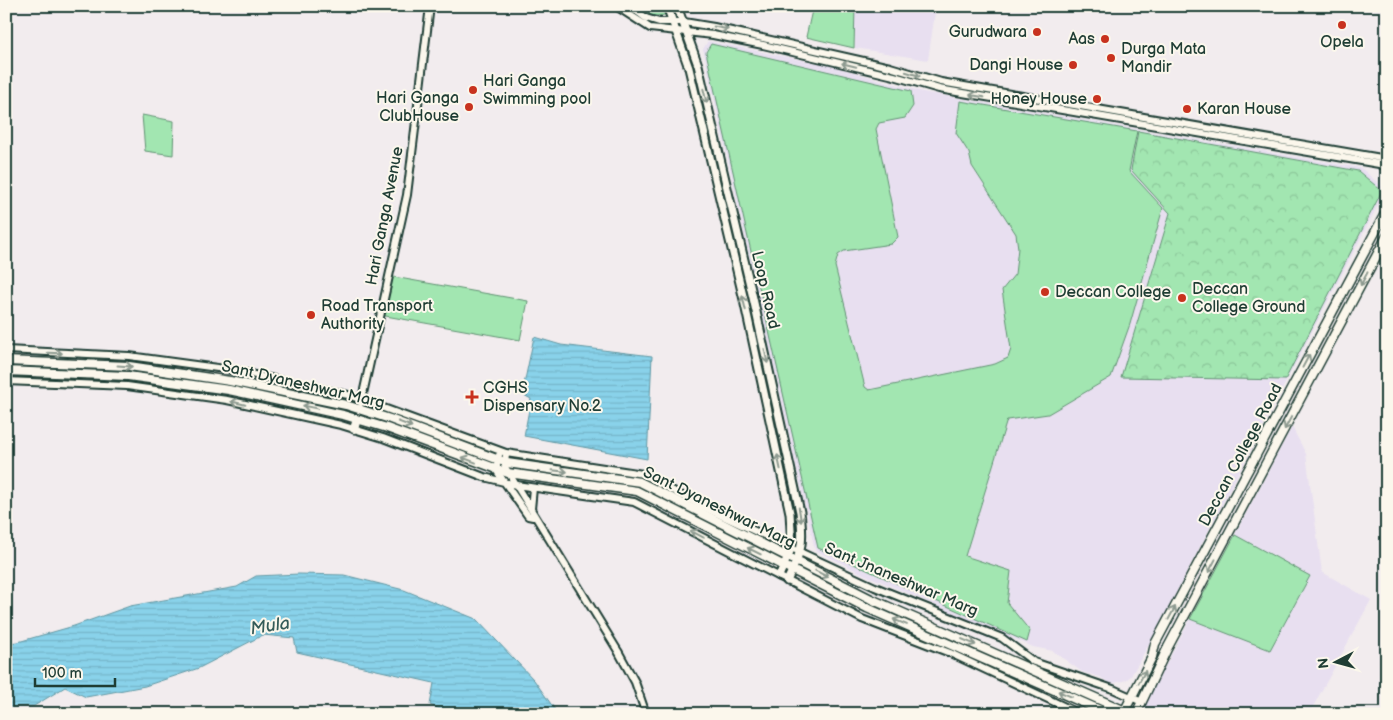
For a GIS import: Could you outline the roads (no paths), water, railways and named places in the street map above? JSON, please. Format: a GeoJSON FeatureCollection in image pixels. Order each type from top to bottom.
{"type":"FeatureCollection","features":[{"type":"Feature","properties":{"kind":"main road","name":"Loop Road"},"geometry":{"type":"LineString","coordinates":[[667,6],[689,68],[744,300],[790,513],[792,547],[779,576]]}},
{"type":"Feature","properties":{"kind":"main road","name":"Loop Road"},"geometry":{"type":"LineString","coordinates":[[677,6],[688,32],[698,65],[755,307],[800,512],[803,536],[802,552],[787,580]]}},
{"type":"Feature","properties":{"kind":"main road","name":"Deccan College Road"},"geometry":{"type":"LineString","coordinates":[[1127,712],[1131,697],[1152,657],[1155,644],[1387,210]]}},
{"type":"Feature","properties":{"kind":"main road","name":"Deccan College Road"},"geometry":{"type":"LineString","coordinates":[[1136,714],[1168,649],[1387,236]]}},
{"type":"Feature","properties":{"kind":"main road","name":"Sant Dyaneshwar Marg"},"geometry":{"type":"LineString","coordinates":[[6,361],[138,367],[230,380],[359,409],[501,461],[640,482],[870,599],[1020,658],[1127,712]]}},
{"type":"Feature","properties":{"kind":"main road","name":"Sant Dyaneshwar Marg"},"geometry":{"type":"LineString","coordinates":[[6,371],[128,376],[229,390],[357,419],[387,428],[508,473],[637,491],[866,608],[1109,714]]}},
{"type":"Feature","properties":{"kind":"main road"},"geometry":{"type":"LineString","coordinates":[[354,429],[357,419]]}},
{"type":"Feature","properties":{"kind":"street","name":"Hari Ganga Avenue"},"geometry":{"type":"LineString","coordinates":[[359,409],[407,195],[430,6]]}},
{"type":"Feature","properties":{"kind":"street"},"geometry":{"type":"LineString","coordinates":[[616,6],[650,28],[688,32],[763,45],[941,82],[1387,158]]}},
{"type":"Feature","properties":{"kind":"street"},"geometry":{"type":"LineString","coordinates":[[630,6],[653,21],[684,22],[714,26],[886,70],[939,89],[1379,164],[1387,167]]}},
{"type":"Feature","properties":{"kind":"street","name":"Sant Jnaneshwar Marg"},"geometry":{"type":"LineString","coordinates":[[6,350],[129,356],[222,369],[348,395],[503,452],[643,474],[699,505],[875,587],[1002,638],[1020,658],[1142,702]]}},
{"type":"Feature","properties":{"kind":"street"},"geometry":{"type":"LineString","coordinates":[[6,381],[127,386],[227,400],[354,429],[383,438],[484,477],[533,488],[634,502],[862,619],[950,653],[1080,714]]}},
{"type":"Feature","properties":{"kind":"street"},"geometry":{"type":"LineString","coordinates":[[503,452],[496,470],[528,516],[533,516]]}},
{"type":"Feature","properties":{"kind":"street"},"geometry":{"type":"LineString","coordinates":[[501,461],[531,509],[533,516],[618,651],[635,682],[646,714]]}},
{"type":"Feature","properties":{"kind":"street"},"geometry":{"type":"LineString","coordinates":[[531,509],[533,488]]}},
{"type":"Feature","properties":{"kind":"water"},"geometry":{"type":"Polygon","coordinates":[[[534,337],[561,345],[652,356],[647,459],[524,436],[531,399],[522,394],[534,337]]]}},
{"type":"Feature","properties":{"kind":"water","name":"Mula"},"geometry":{"type":"Polygon","coordinates":[[[299,574],[344,575],[404,590],[476,619],[534,680],[558,714],[453,714],[430,705],[434,683],[297,652],[294,638],[263,635],[199,668],[145,686],[86,697],[65,687],[34,706],[6,707],[6,643],[18,642],[74,626],[130,606],[237,587],[256,576],[299,574]]]}},
{"type":"Feature","properties":{"kind":"place","name":"Opela"},"geometry":{"type":"Point","coordinates":[1342,25]}},
{"type":"Feature","properties":{"kind":"place","name":"Gurudwara"},"geometry":{"type":"Point","coordinates":[1037,32]}},
{"type":"Feature","properties":{"kind":"place","name":"Aas"},"geometry":{"type":"Point","coordinates":[1105,39]}},
{"type":"Feature","properties":{"kind":"place","name":"Durga Mata Mandir"},"geometry":{"type":"Point","coordinates":[1111,58]}},
{"type":"Feature","properties":{"kind":"place","name":"Dangi House"},"geometry":{"type":"Point","coordinates":[1073,65]}},
{"type":"Feature","properties":{"kind":"place","name":"Hari Ganga Swimming pool"},"geometry":{"type":"Point","coordinates":[473,90]}},
{"type":"Feature","properties":{"kind":"place","name":"Honey House"},"geometry":{"type":"Point","coordinates":[1097,99]}},
{"type":"Feature","properties":{"kind":"place","name":"Hari Ganga ClubHouse"},"geometry":{"type":"Point","coordinates":[469,107]}},
{"type":"Feature","properties":{"kind":"place","name":"Karan House"},"geometry":{"type":"Point","coordinates":[1187,109]}},
{"type":"Feature","properties":{"kind":"place","name":"Deccan College"},"geometry":{"type":"Point","coordinates":[1045,292]}},
{"type":"Feature","properties":{"kind":"place","name":"Deccan College Ground"},"geometry":{"type":"Point","coordinates":[1182,298]}},
{"type":"Feature","properties":{"kind":"place","name":"Road Transport Authority"},"geometry":{"type":"Point","coordinates":[311,315]}},
{"type":"Feature","properties":{"kind":"place","name":"CGHS Dispensary No.2"},"geometry":{"type":"Point","coordinates":[472,397]}}]}
